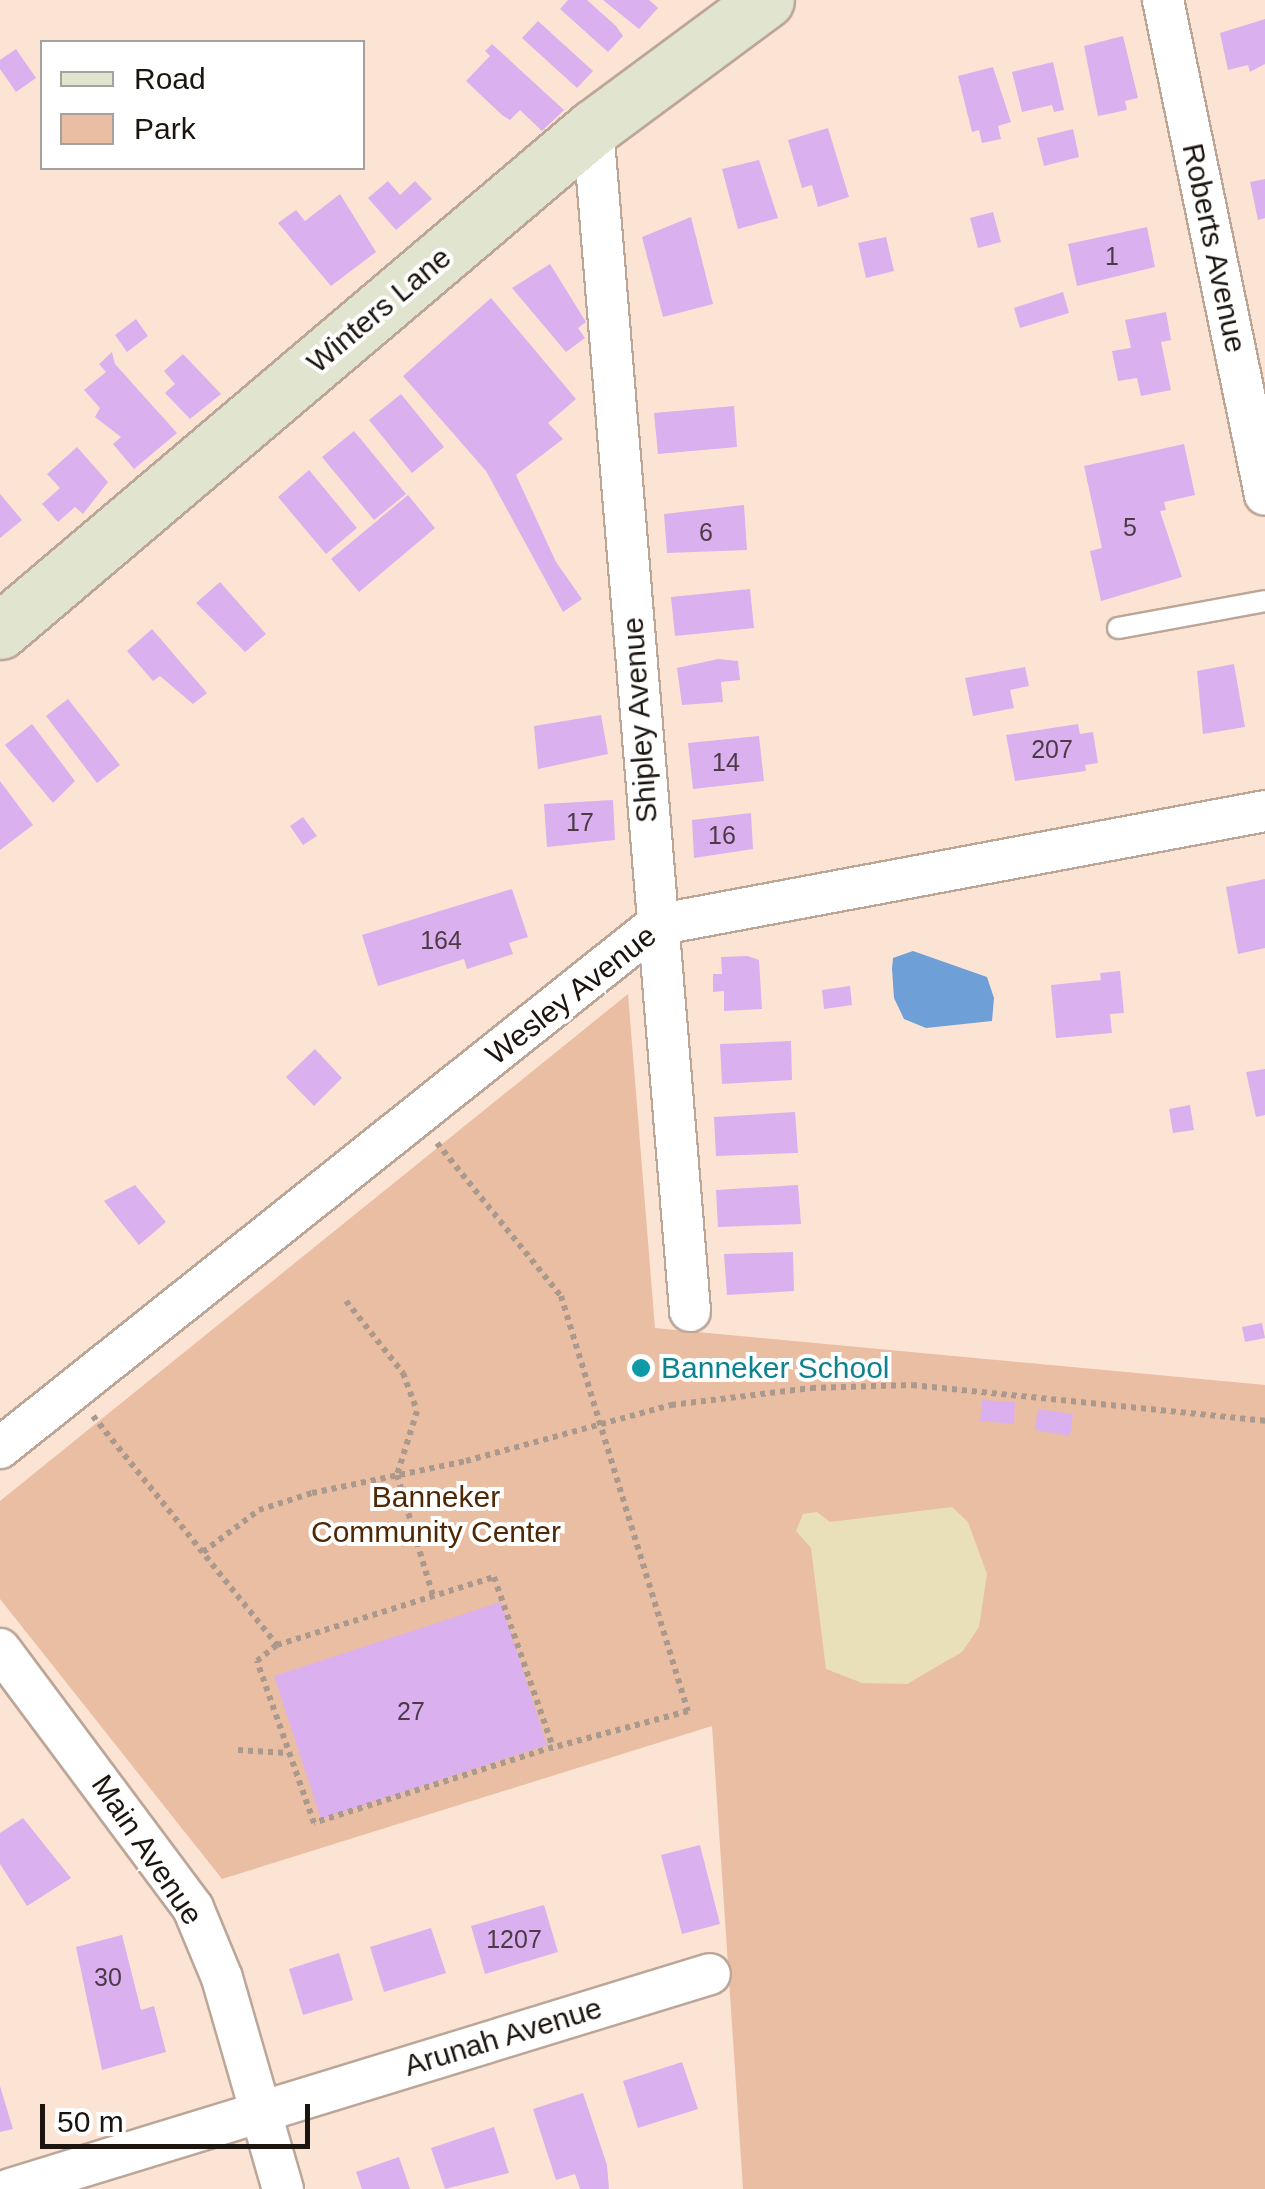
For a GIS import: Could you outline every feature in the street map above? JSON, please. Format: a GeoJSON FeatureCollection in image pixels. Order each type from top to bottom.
{"type":"FeatureCollection","features":[{"type":"Feature","properties":{"kind":"street","name":"Winters Lane"},"geometry":{"type":"LineString","coordinates":[[0,631],[593,128],[766,0]]}},
{"type":"Feature","properties":{"kind":"street","name":"Roberts Avenue"},"geometry":{"type":"LineString","coordinates":[[1162,0],[1265,495]]}},
{"type":"Feature","properties":{"kind":"street","name":"Shipley Avenue"},"geometry":{"type":"LineString","coordinates":[[593,128],[690,1310]]}},
{"type":"Feature","properties":{"kind":"street","name":"Wesley Avenue"},"geometry":{"type":"LineString","coordinates":[[0,1448],[656,925],[1265,811]]}},
{"type":"Feature","properties":{"kind":"street","name":"Main Avenue"},"geometry":{"type":"LineString","coordinates":[[0,1649],[194,1908],[263,2111],[284,2189]]}},
{"type":"Feature","properties":{"kind":"street","name":"Arunah Avenue"},"geometry":{"type":"LineString","coordinates":[[10,2189],[710,1974]]}},
{"type":"Feature","properties":{"kind":"lane"},"geometry":{"type":"LineString","coordinates":[[1118,628],[1265,601]]}},
{"type":"Feature","properties":{"kind":"path"},"geometry":{"type":"LineString","coordinates":[[416,1116],[561,1296],[688,1711],[549,1748],[314,1822],[286,1753],[257,1661],[277,1645],[494,1577],[549,1748]]}},
{"type":"Feature","properties":{"kind":"path"},"geometry":{"type":"LineString","coordinates":[[346,1301],[403,1373],[417,1411],[397,1475],[433,1596]]}},
{"type":"Feature","properties":{"kind":"path"},"geometry":{"type":"LineString","coordinates":[[203,1552],[260,1510],[670,1404],[811,1388],[912,1385],[1265,1422]]}},
{"type":"Feature","properties":{"kind":"path"},"geometry":{"type":"LineString","coordinates":[[72,1390],[277,1645]]}},
{"type":"Feature","properties":{"kind":"path"},"geometry":{"type":"LineString","coordinates":[[238,1750],[286,1753]]}},
{"type":"Feature","properties":{"kind":"green space","name":"Banneker Community Center"},"geometry":{"type":"Polygon","coordinates":[[[628,994],[655,1328],[1265,1385],[1265,2189],[743,2189],[712,1726],[222,1879],[0,1599],[0,1501],[628,994]]]}},
{"type":"Feature","properties":{"kind":"sand"},"geometry":{"type":"Polygon","coordinates":[[[952,1507],[968,1522],[987,1574],[979,1627],[962,1652],[907,1684],[862,1683],[826,1669],[811,1548],[796,1531],[803,1514],[817,1512],[830,1522],[952,1507]]]}},
{"type":"Feature","properties":{"kind":"water"},"geometry":{"type":"Polygon","coordinates":[[[913,951],[987,977],[994,998],[992,1021],[926,1028],[904,1019],[894,998],[893,958],[913,951]]]}},
{"type":"Feature","properties":{"kind":"building"},"geometry":{"type":"Polygon","coordinates":[[[568,0],[587,0],[623,36],[608,52],[560,9],[568,0]]]}},
{"type":"Feature","properties":{"kind":"building"},"geometry":{"type":"Polygon","coordinates":[[[603,0],[649,0],[658,8],[639,29],[603,0]]]}},
{"type":"Feature","properties":{"kind":"building"},"geometry":{"type":"Polygon","coordinates":[[[1265,19],[1265,64],[1250,72],[1248,65],[1228,70],[1220,33],[1265,19]]]}},
{"type":"Feature","properties":{"kind":"building"},"geometry":{"type":"Polygon","coordinates":[[[538,21],[593,71],[577,88],[522,38],[538,21]]]}},
{"type":"Feature","properties":{"kind":"building"},"geometry":{"type":"Polygon","coordinates":[[[1123,36],[1138,98],[1125,101],[1127,110],[1098,116],[1084,46],[1123,36]]]}},
{"type":"Feature","properties":{"kind":"building"},"geometry":{"type":"Polygon","coordinates":[[[492,44],[564,110],[542,131],[520,110],[510,120],[502,115],[466,81],[490,56],[485,51],[492,44]]]}},
{"type":"Feature","properties":{"kind":"building"},"geometry":{"type":"Polygon","coordinates":[[[16,49],[36,78],[16,92],[0,69],[0,60],[16,49]]]}},
{"type":"Feature","properties":{"kind":"building"},"geometry":{"type":"Polygon","coordinates":[[[1053,62],[1064,110],[1054,112],[1052,105],[1022,112],[1012,72],[1053,62]]]}},
{"type":"Feature","properties":{"kind":"building"},"geometry":{"type":"Polygon","coordinates":[[[993,67],[1011,122],[998,126],[1001,139],[982,143],[979,130],[972,132],[958,76],[993,67]]]}},
{"type":"Feature","properties":{"kind":"building"},"geometry":{"type":"Polygon","coordinates":[[[828,128],[849,197],[818,207],[812,185],[802,188],[788,140],[828,128]]]}},
{"type":"Feature","properties":{"kind":"building"},"geometry":{"type":"Polygon","coordinates":[[[1073,129],[1079,157],[1044,166],[1037,138],[1073,129]]]}},
{"type":"Feature","properties":{"kind":"building"},"geometry":{"type":"Polygon","coordinates":[[[759,160],[778,218],[738,229],[722,169],[759,160]]]}},
{"type":"Feature","properties":{"kind":"building"},"geometry":{"type":"Polygon","coordinates":[[[1265,179],[1265,218],[1258,220],[1250,182],[1265,179]]]}},
{"type":"Feature","properties":{"kind":"building"},"geometry":{"type":"Polygon","coordinates":[[[388,181],[400,195],[415,181],[432,199],[396,230],[368,198],[388,181]]]}},
{"type":"Feature","properties":{"kind":"building"},"geometry":{"type":"Polygon","coordinates":[[[340,194],[376,252],[331,286],[278,223],[296,210],[305,221],[340,194]]]}},
{"type":"Feature","properties":{"kind":"building"},"geometry":{"type":"Polygon","coordinates":[[[993,212],[1001,242],[978,248],[970,218],[993,212]]]}},
{"type":"Feature","properties":{"kind":"building"},"geometry":{"type":"Polygon","coordinates":[[[691,217],[713,304],[663,317],[642,237],[691,217]]]}},
{"type":"Feature","properties":{"kind":"building"},"geometry":{"type":"Polygon","coordinates":[[[1147,227],[1155,267],[1077,286],[1068,244],[1147,227]]]}},
{"type":"Feature","properties":{"kind":"building"},"geometry":{"type":"Polygon","coordinates":[[[886,237],[894,271],[866,278],[858,243],[886,237]]]}},
{"type":"Feature","properties":{"kind":"building"},"geometry":{"type":"Polygon","coordinates":[[[550,264],[586,322],[578,328],[585,338],[566,352],[512,288],[550,264]]]}},
{"type":"Feature","properties":{"kind":"building"},"geometry":{"type":"Polygon","coordinates":[[[1063,292],[1069,313],[1020,328],[1014,308],[1063,292]]]}},
{"type":"Feature","properties":{"kind":"building"},"geometry":{"type":"Polygon","coordinates":[[[491,298],[576,399],[548,423],[563,439],[516,475],[556,562],[582,599],[563,612],[486,471],[403,376],[491,298]]]}},
{"type":"Feature","properties":{"kind":"building"},"geometry":{"type":"Polygon","coordinates":[[[1166,312],[1171,340],[1161,342],[1171,390],[1141,396],[1137,378],[1118,381],[1112,351],[1131,348],[1125,320],[1166,312]]]}},
{"type":"Feature","properties":{"kind":"building"},"geometry":{"type":"Polygon","coordinates":[[[136,319],[148,336],[127,352],[115,335],[136,319]]]}},
{"type":"Feature","properties":{"kind":"building"},"geometry":{"type":"Polygon","coordinates":[[[112,352],[115,364],[177,433],[134,469],[113,444],[121,437],[95,417],[100,408],[84,390],[106,372],[99,364],[112,352]]]}},
{"type":"Feature","properties":{"kind":"building"},"geometry":{"type":"Polygon","coordinates":[[[183,354],[221,394],[190,419],[165,393],[175,384],[164,371],[183,354]]]}},
{"type":"Feature","properties":{"kind":"building"},"geometry":{"type":"Polygon","coordinates":[[[401,394],[444,447],[412,473],[369,420],[401,394]]]}},
{"type":"Feature","properties":{"kind":"building"},"geometry":{"type":"Polygon","coordinates":[[[734,406],[737,447],[658,454],[654,413],[734,406]]]}},
{"type":"Feature","properties":{"kind":"building"},"geometry":{"type":"Polygon","coordinates":[[[354,431],[406,494],[374,520],[322,457],[354,431]]]}},
{"type":"Feature","properties":{"kind":"building"},"geometry":{"type":"Polygon","coordinates":[[[1184,444],[1195,495],[1164,502],[1166,510],[1160,511],[1182,577],[1101,601],[1090,551],[1102,548],[1084,466],[1184,444]]]}},
{"type":"Feature","properties":{"kind":"building"},"geometry":{"type":"Polygon","coordinates":[[[77,447],[108,482],[83,514],[75,507],[58,522],[42,504],[60,488],[47,474],[77,447]]]}},
{"type":"Feature","properties":{"kind":"building"},"geometry":{"type":"Polygon","coordinates":[[[309,470],[357,528],[326,554],[278,497],[309,470]]]}},
{"type":"Feature","properties":{"kind":"building"},"geometry":{"type":"Polygon","coordinates":[[[0,494],[22,520],[0,538],[0,494]]]}},
{"type":"Feature","properties":{"kind":"building"},"geometry":{"type":"Polygon","coordinates":[[[408,495],[435,528],[359,592],[331,559],[408,495]]]}},
{"type":"Feature","properties":{"kind":"building"},"geometry":{"type":"Polygon","coordinates":[[[744,505],[747,550],[667,553],[664,514],[744,505]]]}},
{"type":"Feature","properties":{"kind":"building"},"geometry":{"type":"Polygon","coordinates":[[[220,582],[266,634],[245,652],[196,603],[220,582]]]}},
{"type":"Feature","properties":{"kind":"building"},"geometry":{"type":"Polygon","coordinates":[[[750,589],[754,628],[675,636],[671,597],[750,589]]]}},
{"type":"Feature","properties":{"kind":"building"},"geometry":{"type":"Polygon","coordinates":[[[152,629],[207,693],[193,704],[160,676],[153,681],[127,651],[152,629]]]}},
{"type":"Feature","properties":{"kind":"building"},"geometry":{"type":"Polygon","coordinates":[[[718,659],[738,661],[740,680],[721,682],[723,702],[682,705],[677,668],[718,659]]]}},
{"type":"Feature","properties":{"kind":"building"},"geometry":{"type":"Polygon","coordinates":[[[1234,664],[1245,727],[1203,734],[1197,671],[1234,664]]]}},
{"type":"Feature","properties":{"kind":"building"},"geometry":{"type":"Polygon","coordinates":[[[1025,667],[1029,686],[1010,690],[1014,708],[973,716],[965,678],[1025,667]]]}},
{"type":"Feature","properties":{"kind":"building"},"geometry":{"type":"Polygon","coordinates":[[[68,699],[120,765],[97,783],[46,716],[68,699]]]}},
{"type":"Feature","properties":{"kind":"building"},"geometry":{"type":"Polygon","coordinates":[[[601,715],[608,754],[538,769],[534,726],[601,715]]]}},
{"type":"Feature","properties":{"kind":"building"},"geometry":{"type":"Polygon","coordinates":[[[32,724],[75,781],[53,803],[5,745],[32,724]]]}},
{"type":"Feature","properties":{"kind":"building"},"geometry":{"type":"Polygon","coordinates":[[[1078,724],[1080,734],[1093,732],[1098,763],[1085,765],[1086,771],[1015,781],[1006,735],[1078,724]]]}},
{"type":"Feature","properties":{"kind":"building"},"geometry":{"type":"Polygon","coordinates":[[[759,736],[764,781],[693,789],[688,743],[759,736]]]}},
{"type":"Feature","properties":{"kind":"building"},"geometry":{"type":"Polygon","coordinates":[[[0,781],[33,825],[0,850],[0,781]]]}},
{"type":"Feature","properties":{"kind":"building"},"geometry":{"type":"Polygon","coordinates":[[[613,800],[615,840],[547,847],[544,804],[613,800]]]}},
{"type":"Feature","properties":{"kind":"building"},"geometry":{"type":"Polygon","coordinates":[[[751,813],[753,849],[694,858],[692,820],[751,813]]]}},
{"type":"Feature","properties":{"kind":"building"},"geometry":{"type":"Polygon","coordinates":[[[303,817],[317,836],[303,845],[290,826],[303,817]]]}},
{"type":"Feature","properties":{"kind":"building"},"geometry":{"type":"Polygon","coordinates":[[[1265,879],[1265,948],[1238,954],[1226,887],[1265,879]]]}},
{"type":"Feature","properties":{"kind":"building"},"geometry":{"type":"Polygon","coordinates":[[[512,889],[528,937],[509,943],[513,954],[467,969],[464,959],[378,986],[362,935],[512,889]]]}},
{"type":"Feature","properties":{"kind":"building"},"geometry":{"type":"Polygon","coordinates":[[[748,956],[759,960],[762,1009],[724,1011],[724,991],[713,992],[713,974],[722,974],[721,957],[748,956]]]}},
{"type":"Feature","properties":{"kind":"building"},"geometry":{"type":"Polygon","coordinates":[[[1120,971],[1124,1013],[1110,1014],[1112,1033],[1056,1038],[1051,985],[1101,980],[1100,973],[1120,971]]]}},
{"type":"Feature","properties":{"kind":"building"},"geometry":{"type":"Polygon","coordinates":[[[850,986],[852,1005],[824,1009],[822,990],[850,986]]]}},
{"type":"Feature","properties":{"kind":"building"},"geometry":{"type":"Polygon","coordinates":[[[791,1041],[792,1080],[722,1084],[720,1044],[791,1041]]]}},
{"type":"Feature","properties":{"kind":"building"},"geometry":{"type":"Polygon","coordinates":[[[315,1049],[342,1078],[314,1106],[286,1077],[315,1049]]]}},
{"type":"Feature","properties":{"kind":"building"},"geometry":{"type":"Polygon","coordinates":[[[1265,1069],[1265,1115],[1256,1117],[1246,1072],[1265,1069]]]}},
{"type":"Feature","properties":{"kind":"building"},"geometry":{"type":"Polygon","coordinates":[[[1190,1105],[1194,1130],[1173,1133],[1169,1109],[1190,1105]]]}},
{"type":"Feature","properties":{"kind":"building"},"geometry":{"type":"Polygon","coordinates":[[[795,1112],[798,1153],[716,1156],[714,1117],[795,1112]]]}},
{"type":"Feature","properties":{"kind":"building"},"geometry":{"type":"Polygon","coordinates":[[[135,1185],[166,1222],[139,1245],[104,1201],[135,1185]]]}},
{"type":"Feature","properties":{"kind":"building"},"geometry":{"type":"Polygon","coordinates":[[[798,1185],[801,1224],[718,1227],[716,1190],[798,1185]]]}},
{"type":"Feature","properties":{"kind":"building"},"geometry":{"type":"Polygon","coordinates":[[[793,1252],[794,1291],[727,1295],[724,1254],[793,1252]]]}},
{"type":"Feature","properties":{"kind":"building"},"geometry":{"type":"Polygon","coordinates":[[[1262,1323],[1265,1338],[1245,1342],[1242,1327],[1262,1323]]]}},
{"type":"Feature","properties":{"kind":"building"},"geometry":{"type":"Polygon","coordinates":[[[982,1400],[1015,1402],[1014,1424],[980,1421],[982,1400]]]}},
{"type":"Feature","properties":{"kind":"building"},"geometry":{"type":"Polygon","coordinates":[[[1038,1409],[1073,1414],[1070,1436],[1035,1430],[1038,1409]]]}},
{"type":"Feature","properties":{"kind":"building"},"geometry":{"type":"Polygon","coordinates":[[[501,1602],[547,1745],[321,1819],[274,1676],[501,1602]]]}},
{"type":"Feature","properties":{"kind":"building"},"geometry":{"type":"Polygon","coordinates":[[[23,1818],[71,1878],[27,1906],[0,1864],[0,1833],[23,1818]]]}},
{"type":"Feature","properties":{"kind":"building"},"geometry":{"type":"Polygon","coordinates":[[[700,1845],[720,1924],[682,1934],[661,1855],[700,1845]]]}},
{"type":"Feature","properties":{"kind":"building"},"geometry":{"type":"Polygon","coordinates":[[[544,1905],[558,1952],[485,1974],[471,1926],[544,1905]]]}},
{"type":"Feature","properties":{"kind":"building"},"geometry":{"type":"Polygon","coordinates":[[[431,1928],[446,1973],[384,1992],[370,1947],[431,1928]]]}},
{"type":"Feature","properties":{"kind":"building"},"geometry":{"type":"Polygon","coordinates":[[[122,1935],[141,2010],[154,2006],[166,2052],[102,2070],[76,1947],[122,1935]]]}},
{"type":"Feature","properties":{"kind":"building"},"geometry":{"type":"Polygon","coordinates":[[[339,1953],[353,2000],[303,2015],[289,1969],[339,1953]]]}},
{"type":"Feature","properties":{"kind":"building"},"geometry":{"type":"Polygon","coordinates":[[[682,2062],[698,2109],[638,2128],[623,2081],[682,2062]]]}},
{"type":"Feature","properties":{"kind":"building"},"geometry":{"type":"Polygon","coordinates":[[[0,2086],[13,2129],[0,2132],[0,2086]]]}},
{"type":"Feature","properties":{"kind":"building"},"geometry":{"type":"Polygon","coordinates":[[[583,2093],[607,2165],[609,2189],[580,2189],[575,2174],[556,2180],[533,2109],[583,2093]]]}},
{"type":"Feature","properties":{"kind":"building"},"geometry":{"type":"Polygon","coordinates":[[[494,2127],[509,2173],[445,2189],[431,2148],[494,2127]]]}},
{"type":"Feature","properties":{"kind":"building"},"geometry":{"type":"Polygon","coordinates":[[[399,2157],[410,2189],[362,2189],[356,2172],[399,2157]]]}},
{"type":"Feature","properties":{"kind":"place","name":"Banneker School"},"geometry":{"type":"Point","coordinates":[641,1368]}}]}
